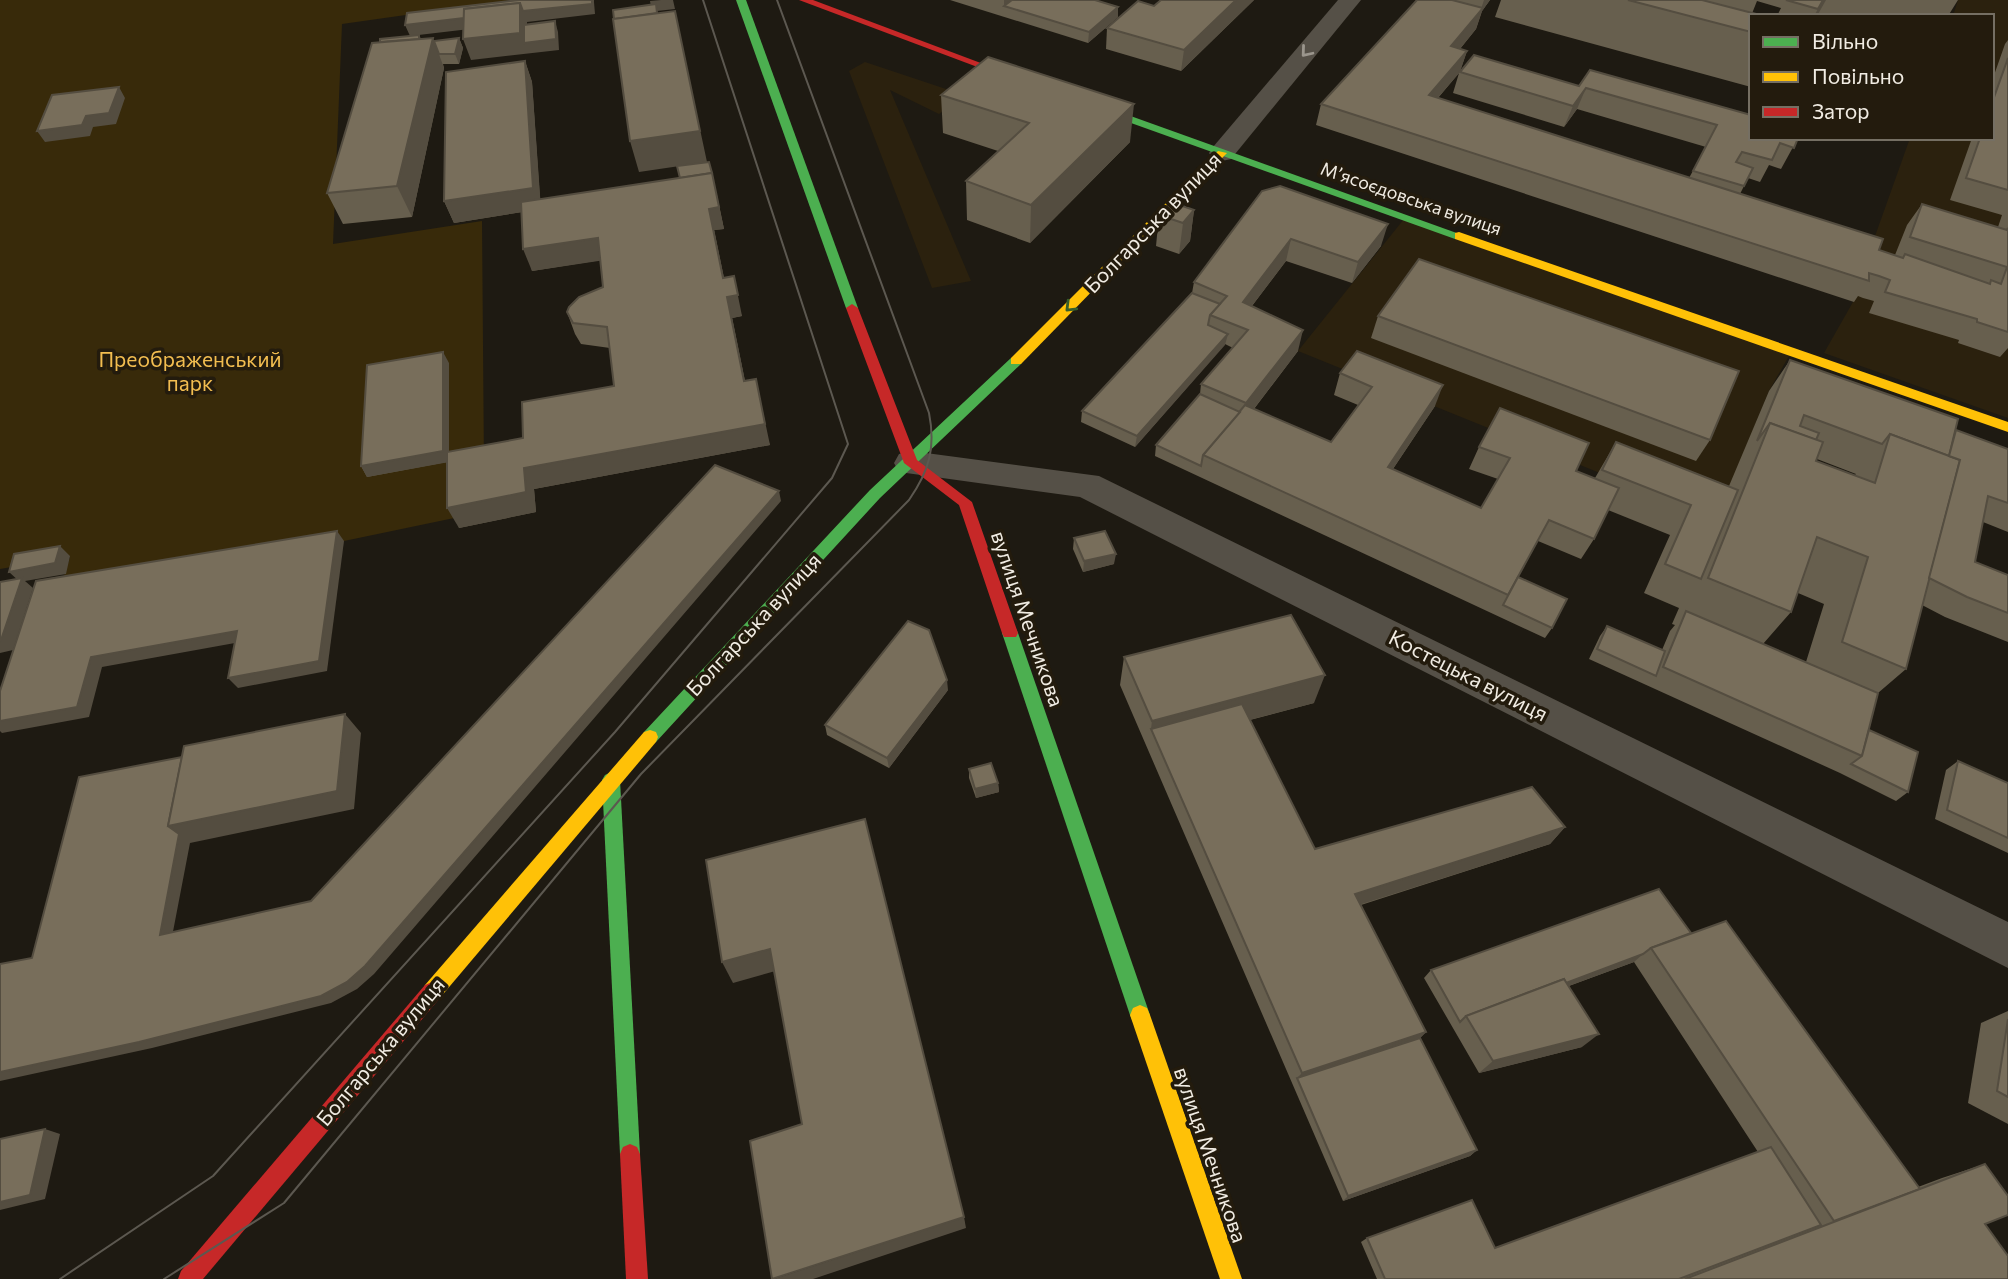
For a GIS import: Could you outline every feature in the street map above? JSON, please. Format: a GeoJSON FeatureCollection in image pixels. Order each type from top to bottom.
{"type":"FeatureCollection","features":[{"type":"Feature","properties":{"kind":"main road"},"geometry":{"type":"LineString","coordinates":[[741,0],[858,326],[911,463]]}},
{"type":"Feature","properties":{"kind":"main road"},"geometry":{"type":"LineString","coordinates":[[804,0],[1039,86]]}},
{"type":"Feature","properties":{"kind":"main road","name":"Мʼясоєдовська вулиця"},"geometry":{"type":"LineString","coordinates":[[1065,96],[2008,427]]}},
{"type":"Feature","properties":{"kind":"main road","name":"Болгарська вулиця"},"geometry":{"type":"LineString","coordinates":[[189,1279],[611,780],[875,494],[978,400],[1222,153]]}},
{"type":"Feature","properties":{"kind":"main road","name":"вулиця Мечникова"},"geometry":{"type":"LineString","coordinates":[[911,463],[965,502],[1231,1279]]}},
{"type":"Feature","properties":{"kind":"main road"},"geometry":{"type":"LineString","coordinates":[[611,780],[637,1279]]}},
{"type":"Feature","properties":{"kind":"street","name":"Болгарська вулиця"},"geometry":{"type":"LineString","coordinates":[[1222,153],[1350,0]]}},
{"type":"Feature","properties":{"kind":"street","name":"Костецька вулиця"},"geometry":{"type":"LineString","coordinates":[[911,463],[1087,485],[2008,946]]}},
{"type":"Feature","properties":{"kind":"shaded area"},"geometry":{"type":"Polygon","coordinates":[[[1958,0],[2008,0],[2008,418],[1824,353],[1853,302],[1909,140],[1994,140],[1994,14],[1954,14],[1958,0]]]}},
{"type":"Feature","properties":{"kind":"shaded area"},"geometry":{"type":"Polygon","coordinates":[[[865,62],[964,95],[939,114],[890,90],[971,281],[932,288],[849,71],[865,62]]]}},
{"type":"Feature","properties":{"kind":"shaded area"},"geometry":{"type":"Polygon","coordinates":[[[1404,219],[1790,354],[1769,391],[1716,520],[1298,351],[1404,219]]]}},
{"type":"Feature","properties":{"kind":"green space","name":"Преображенський парк"},"geometry":{"type":"Polygon","coordinates":[[[0,0],[512,0],[342,24],[333,244],[482,221],[484,469],[459,517],[344,541],[60,589],[70,557],[0,569],[0,0]]]}},
{"type":"Feature","properties":{"kind":"building"},"geometry":{"type":"Polygon","coordinates":[[[519,0],[592,0],[592,4],[523,11],[520,3],[464,9],[464,18],[405,25],[407,13],[519,0]]]}},
{"type":"Feature","properties":{"kind":"building"},"geometry":{"type":"Polygon","coordinates":[[[1012,0],[1095,0],[1118,7],[1089,32],[1004,6],[1012,0]]]}},
{"type":"Feature","properties":{"kind":"building"},"geometry":{"type":"Polygon","coordinates":[[[1161,0],[1236,0],[1184,50],[1107,28],[1138,1],[1154,6],[1161,0]]]}},
{"type":"Feature","properties":{"kind":"building"},"geometry":{"type":"Polygon","coordinates":[[[1417,0],[1452,0],[1483,8],[1451,46],[1467,51],[1429,95],[1883,239],[1879,250],[1903,258],[1905,254],[1990,284],[1991,280],[2001,284],[2007,267],[1910,237],[1922,204],[2007,230],[2008,228],[2008,332],[1977,322],[1977,319],[1885,292],[1890,280],[1879,276],[1869,273],[1869,281],[1321,104],[1417,0]]]}},
{"type":"Feature","properties":{"kind":"building"},"geometry":{"type":"Polygon","coordinates":[[[1628,0],[1702,0],[1756,14],[1749,14],[1749,31],[1628,0]]]}},
{"type":"Feature","properties":{"kind":"building"},"geometry":{"type":"Polygon","coordinates":[[[1786,0],[1823,0],[1818,9],[1786,0]]]}},
{"type":"Feature","properties":{"kind":"building"},"geometry":{"type":"Polygon","coordinates":[[[520,3],[520,33],[463,39],[464,9],[520,3]]]}},
{"type":"Feature","properties":{"kind":"building"},"geometry":{"type":"Polygon","coordinates":[[[656,4],[657,13],[614,19],[613,10],[656,4]]]}},
{"type":"Feature","properties":{"kind":"building"},"geometry":{"type":"Polygon","coordinates":[[[675,11],[700,131],[630,141],[613,19],[675,11]]]}},
{"type":"Feature","properties":{"kind":"building"},"geometry":{"type":"Polygon","coordinates":[[[555,21],[556,39],[524,43],[524,25],[555,21]]]}},
{"type":"Feature","properties":{"kind":"building"},"geometry":{"type":"Polygon","coordinates":[[[419,35],[419,39],[380,42],[380,39],[419,35]]]}},
{"type":"Feature","properties":{"kind":"building"},"geometry":{"type":"Polygon","coordinates":[[[433,38],[397,186],[327,193],[372,43],[433,38]]]}},
{"type":"Feature","properties":{"kind":"building"},"geometry":{"type":"Polygon","coordinates":[[[459,38],[455,54],[439,54],[434,41],[459,38]]]}},
{"type":"Feature","properties":{"kind":"building"},"geometry":{"type":"Polygon","coordinates":[[[1474,55],[1579,86],[1590,70],[1749,114],[1749,140],[1797,140],[1794,148],[1780,143],[1772,160],[1742,152],[1736,162],[1753,168],[1744,186],[1693,171],[1717,125],[1586,88],[1573,106],[1460,72],[1474,55]]]}},
{"type":"Feature","properties":{"kind":"building"},"geometry":{"type":"Polygon","coordinates":[[[988,57],[1134,104],[1031,205],[966,181],[1029,123],[941,95],[988,57]]]}},
{"type":"Feature","properties":{"kind":"building"},"geometry":{"type":"Polygon","coordinates":[[[2008,58],[2008,190],[1966,178],[1979,140],[1994,140],[1994,97],[2008,58]]]}},
{"type":"Feature","properties":{"kind":"building"},"geometry":{"type":"Polygon","coordinates":[[[525,61],[533,188],[444,201],[446,72],[525,61]]]}},
{"type":"Feature","properties":{"kind":"building"},"geometry":{"type":"Polygon","coordinates":[[[119,87],[109,113],[86,116],[82,125],[37,131],[52,95],[119,87]]]}},
{"type":"Feature","properties":{"kind":"building"},"geometry":{"type":"Polygon","coordinates":[[[709,162],[712,173],[680,178],[677,166],[709,162]]]}},
{"type":"Feature","properties":{"kind":"building"},"geometry":{"type":"Polygon","coordinates":[[[712,173],[719,207],[709,209],[723,278],[734,276],[738,295],[727,297],[744,381],[756,379],[765,424],[524,468],[526,492],[447,508],[447,452],[523,438],[522,402],[614,386],[607,327],[573,323],[567,312],[579,297],[603,287],[598,238],[523,249],[521,202],[712,173]]]}},
{"type":"Feature","properties":{"kind":"building"},"geometry":{"type":"Polygon","coordinates":[[[1280,186],[1388,224],[1358,262],[1291,239],[1243,302],[1303,330],[1246,403],[1201,384],[1248,330],[1210,315],[1227,296],[1194,282],[1262,191],[1280,186]]]}},
{"type":"Feature","properties":{"kind":"building"},"geometry":{"type":"Polygon","coordinates":[[[1171,202],[1194,210],[1183,223],[1159,215],[1171,202]]]}},
{"type":"Feature","properties":{"kind":"building"},"geometry":{"type":"Polygon","coordinates":[[[1419,259],[1739,371],[1710,440],[1378,316],[1419,259]]]}},
{"type":"Feature","properties":{"kind":"building"},"geometry":{"type":"Polygon","coordinates":[[[1192,293],[1220,304],[1210,315],[1208,325],[1228,334],[1137,436],[1082,411],[1192,293]]]}},
{"type":"Feature","properties":{"kind":"building"},"geometry":{"type":"Polygon","coordinates":[[[1357,351],[1443,385],[1388,467],[1481,508],[1510,458],[1479,447],[1500,408],[1589,443],[1576,471],[1619,488],[1594,539],[1549,520],[1508,595],[1203,455],[1245,405],[1331,442],[1372,387],[1340,373],[1357,351]]]}},
{"type":"Feature","properties":{"kind":"building"},"geometry":{"type":"Polygon","coordinates":[[[443,352],[443,451],[361,466],[367,365],[443,352]]]}},
{"type":"Feature","properties":{"kind":"building"},"geometry":{"type":"Polygon","coordinates":[[[1790,360],[1958,419],[1949,456],[1890,434],[1882,444],[1804,415],[1800,426],[1819,433],[1816,440],[1770,423],[1757,441],[1790,360]]]}},
{"type":"Feature","properties":{"kind":"building"},"geometry":{"type":"Polygon","coordinates":[[[1200,394],[1240,412],[1203,455],[1201,466],[1156,445],[1200,394]]]}},
{"type":"Feature","properties":{"kind":"building"},"geometry":{"type":"Polygon","coordinates":[[[1770,423],[1823,442],[1816,461],[1875,483],[1890,434],[1960,460],[1906,669],[1842,642],[1868,557],[1817,537],[1791,612],[1708,578],[1770,423]]]}},
{"type":"Feature","properties":{"kind":"building"},"geometry":{"type":"Polygon","coordinates":[[[1956,430],[2008,449],[2008,503],[1988,496],[1975,562],[2008,575],[2008,613],[1929,578],[1960,460],[1949,456],[1956,430]]]}},
{"type":"Feature","properties":{"kind":"building"},"geometry":{"type":"Polygon","coordinates":[[[1616,442],[1738,490],[1701,579],[1665,564],[1691,505],[1602,470],[1616,442]]]}},
{"type":"Feature","properties":{"kind":"building"},"geometry":{"type":"Polygon","coordinates":[[[715,465],[779,491],[365,966],[347,982],[321,996],[139,1042],[0,1072],[0,964],[32,958],[79,777],[182,757],[168,826],[179,834],[160,935],[311,901],[715,465]]]}},
{"type":"Feature","properties":{"kind":"building"},"geometry":{"type":"Polygon","coordinates":[[[337,531],[319,661],[228,678],[237,631],[91,657],[77,707],[0,721],[0,691],[36,581],[337,531]]]}},
{"type":"Feature","properties":{"kind":"building"},"geometry":{"type":"Polygon","coordinates":[[[1105,531],[1116,554],[1084,561],[1074,538],[1105,531]]]}},
{"type":"Feature","properties":{"kind":"building"},"geometry":{"type":"Polygon","coordinates":[[[60,546],[55,563],[9,572],[14,554],[60,546]]]}},
{"type":"Feature","properties":{"kind":"building"},"geometry":{"type":"Polygon","coordinates":[[[1518,577],[1567,599],[1552,628],[1503,605],[1518,577]]]}},
{"type":"Feature","properties":{"kind":"building"},"geometry":{"type":"Polygon","coordinates":[[[22,578],[1,640],[0,641],[0,582],[22,578]]]}},
{"type":"Feature","properties":{"kind":"building"},"geometry":{"type":"Polygon","coordinates":[[[1686,611],[1878,693],[1862,756],[1663,667],[1686,611]]]}},
{"type":"Feature","properties":{"kind":"building"},"geometry":{"type":"Polygon","coordinates":[[[1291,615],[1325,675],[1152,721],[1124,657],[1291,615]]]}},
{"type":"Feature","properties":{"kind":"building"},"geometry":{"type":"Polygon","coordinates":[[[908,621],[929,630],[947,680],[887,758],[825,725],[908,621]]]}},
{"type":"Feature","properties":{"kind":"building"},"geometry":{"type":"Polygon","coordinates":[[[1607,626],[1665,651],[1656,676],[1597,649],[1607,626]]]}},
{"type":"Feature","properties":{"kind":"building"},"geometry":{"type":"Polygon","coordinates":[[[1242,704],[1315,849],[1532,787],[1565,827],[1355,894],[1426,1032],[1302,1073],[1151,729],[1242,704]]]}},
{"type":"Feature","properties":{"kind":"building"},"geometry":{"type":"Polygon","coordinates":[[[345,714],[337,791],[168,826],[184,746],[345,714]]]}},
{"type":"Feature","properties":{"kind":"building"},"geometry":{"type":"Polygon","coordinates":[[[1869,730],[1918,752],[1908,792],[1851,764],[1862,756],[1869,730]]]}},
{"type":"Feature","properties":{"kind":"building"},"geometry":{"type":"Polygon","coordinates":[[[1958,761],[2008,783],[2008,838],[1947,810],[1958,761]]]}},
{"type":"Feature","properties":{"kind":"building"},"geometry":{"type":"Polygon","coordinates":[[[991,763],[998,783],[975,789],[969,769],[991,763]]]}},
{"type":"Feature","properties":{"kind":"building"},"geometry":{"type":"Polygon","coordinates":[[[865,819],[964,1217],[772,1279],[750,1141],[802,1124],[770,949],[722,962],[706,860],[865,819]]]}},
{"type":"Feature","properties":{"kind":"building"},"geometry":{"type":"Polygon","coordinates":[[[1659,889],[1691,933],[1566,983],[1564,979],[1466,1016],[1460,1022],[1431,970],[1659,889]]]}},
{"type":"Feature","properties":{"kind":"building"},"geometry":{"type":"Polygon","coordinates":[[[1726,921],[1920,1189],[1834,1221],[1651,948],[1726,921]]]}},
{"type":"Feature","properties":{"kind":"building"},"geometry":{"type":"Polygon","coordinates":[[[1564,979],[1599,1034],[1493,1061],[1466,1016],[1564,979]]]}},
{"type":"Feature","properties":{"kind":"building"},"geometry":{"type":"Polygon","coordinates":[[[2008,1019],[2008,1097],[1997,1091],[2008,1019]]]}},
{"type":"Feature","properties":{"kind":"building"},"geometry":{"type":"Polygon","coordinates":[[[1420,1038],[1477,1150],[1348,1196],[1297,1078],[1420,1038]]]}},
{"type":"Feature","properties":{"kind":"building"},"geometry":{"type":"Polygon","coordinates":[[[45,1129],[30,1195],[0,1202],[0,1139],[45,1129]]]}},
{"type":"Feature","properties":{"kind":"building"},"geometry":{"type":"Polygon","coordinates":[[[1771,1147],[1821,1225],[1679,1279],[1385,1279],[1367,1238],[1472,1200],[1495,1248],[1771,1147]]]}},
{"type":"Feature","properties":{"kind":"building"},"geometry":{"type":"Polygon","coordinates":[[[1985,1164],[2008,1196],[2008,1215],[1985,1224],[2008,1256],[2008,1279],[1685,1279],[1985,1164]]]}},
{"type":"Feature","properties":{"kind":"tram line"},"geometry":{"type":"LineString","coordinates":[[60,1279],[213,1176],[615,732],[832,478],[848,444],[703,0]]}},
{"type":"Feature","properties":{"kind":"tram line"},"geometry":{"type":"LineString","coordinates":[[164,1279],[284,1203],[641,774],[909,500],[922,479],[931,448],[929,413],[777,0]]}},
{"type":"Feature","properties":{"kind":"traffic: fast"},"geometry":{"type":"LineString","coordinates":[[741,0],[852,308]]}},
{"type":"Feature","properties":{"kind":"traffic: fast"},"geometry":{"type":"LineString","coordinates":[[1082,102],[1459,236]]}},
{"type":"Feature","properties":{"kind":"traffic: fast"},"geometry":{"type":"LineString","coordinates":[[650,737],[875,494],[1016,361]]}},
{"type":"Feature","properties":{"kind":"traffic: fast"},"geometry":{"type":"LineString","coordinates":[[1010,633],[1140,1015]]}},
{"type":"Feature","properties":{"kind":"traffic: fast"},"geometry":{"type":"LineString","coordinates":[[611,780],[630,1154]]}},
{"type":"Feature","properties":{"kind":"traffic: slow"},"geometry":{"type":"LineString","coordinates":[[1016,361],[1222,153]]}},
{"type":"Feature","properties":{"kind":"traffic: slow"},"geometry":{"type":"LineString","coordinates":[[1459,236],[2008,427]]}},
{"type":"Feature","properties":{"kind":"traffic: slow"},"geometry":{"type":"LineString","coordinates":[[432,992],[650,737]]}},
{"type":"Feature","properties":{"kind":"traffic: slow"},"geometry":{"type":"LineString","coordinates":[[1140,1015],[1231,1279]]}},
{"type":"Feature","properties":{"kind":"traffic: jam"},"geometry":{"type":"LineString","coordinates":[[804,0],[1029,83]]}},
{"type":"Feature","properties":{"kind":"traffic: jam"},"geometry":{"type":"LineString","coordinates":[[852,308],[911,463],[965,502],[1010,633]]}},
{"type":"Feature","properties":{"kind":"traffic: jam"},"geometry":{"type":"LineString","coordinates":[[189,1279],[432,992]]}},
{"type":"Feature","properties":{"kind":"traffic: jam"},"geometry":{"type":"LineString","coordinates":[[630,1154],[637,1279]]}}]}
